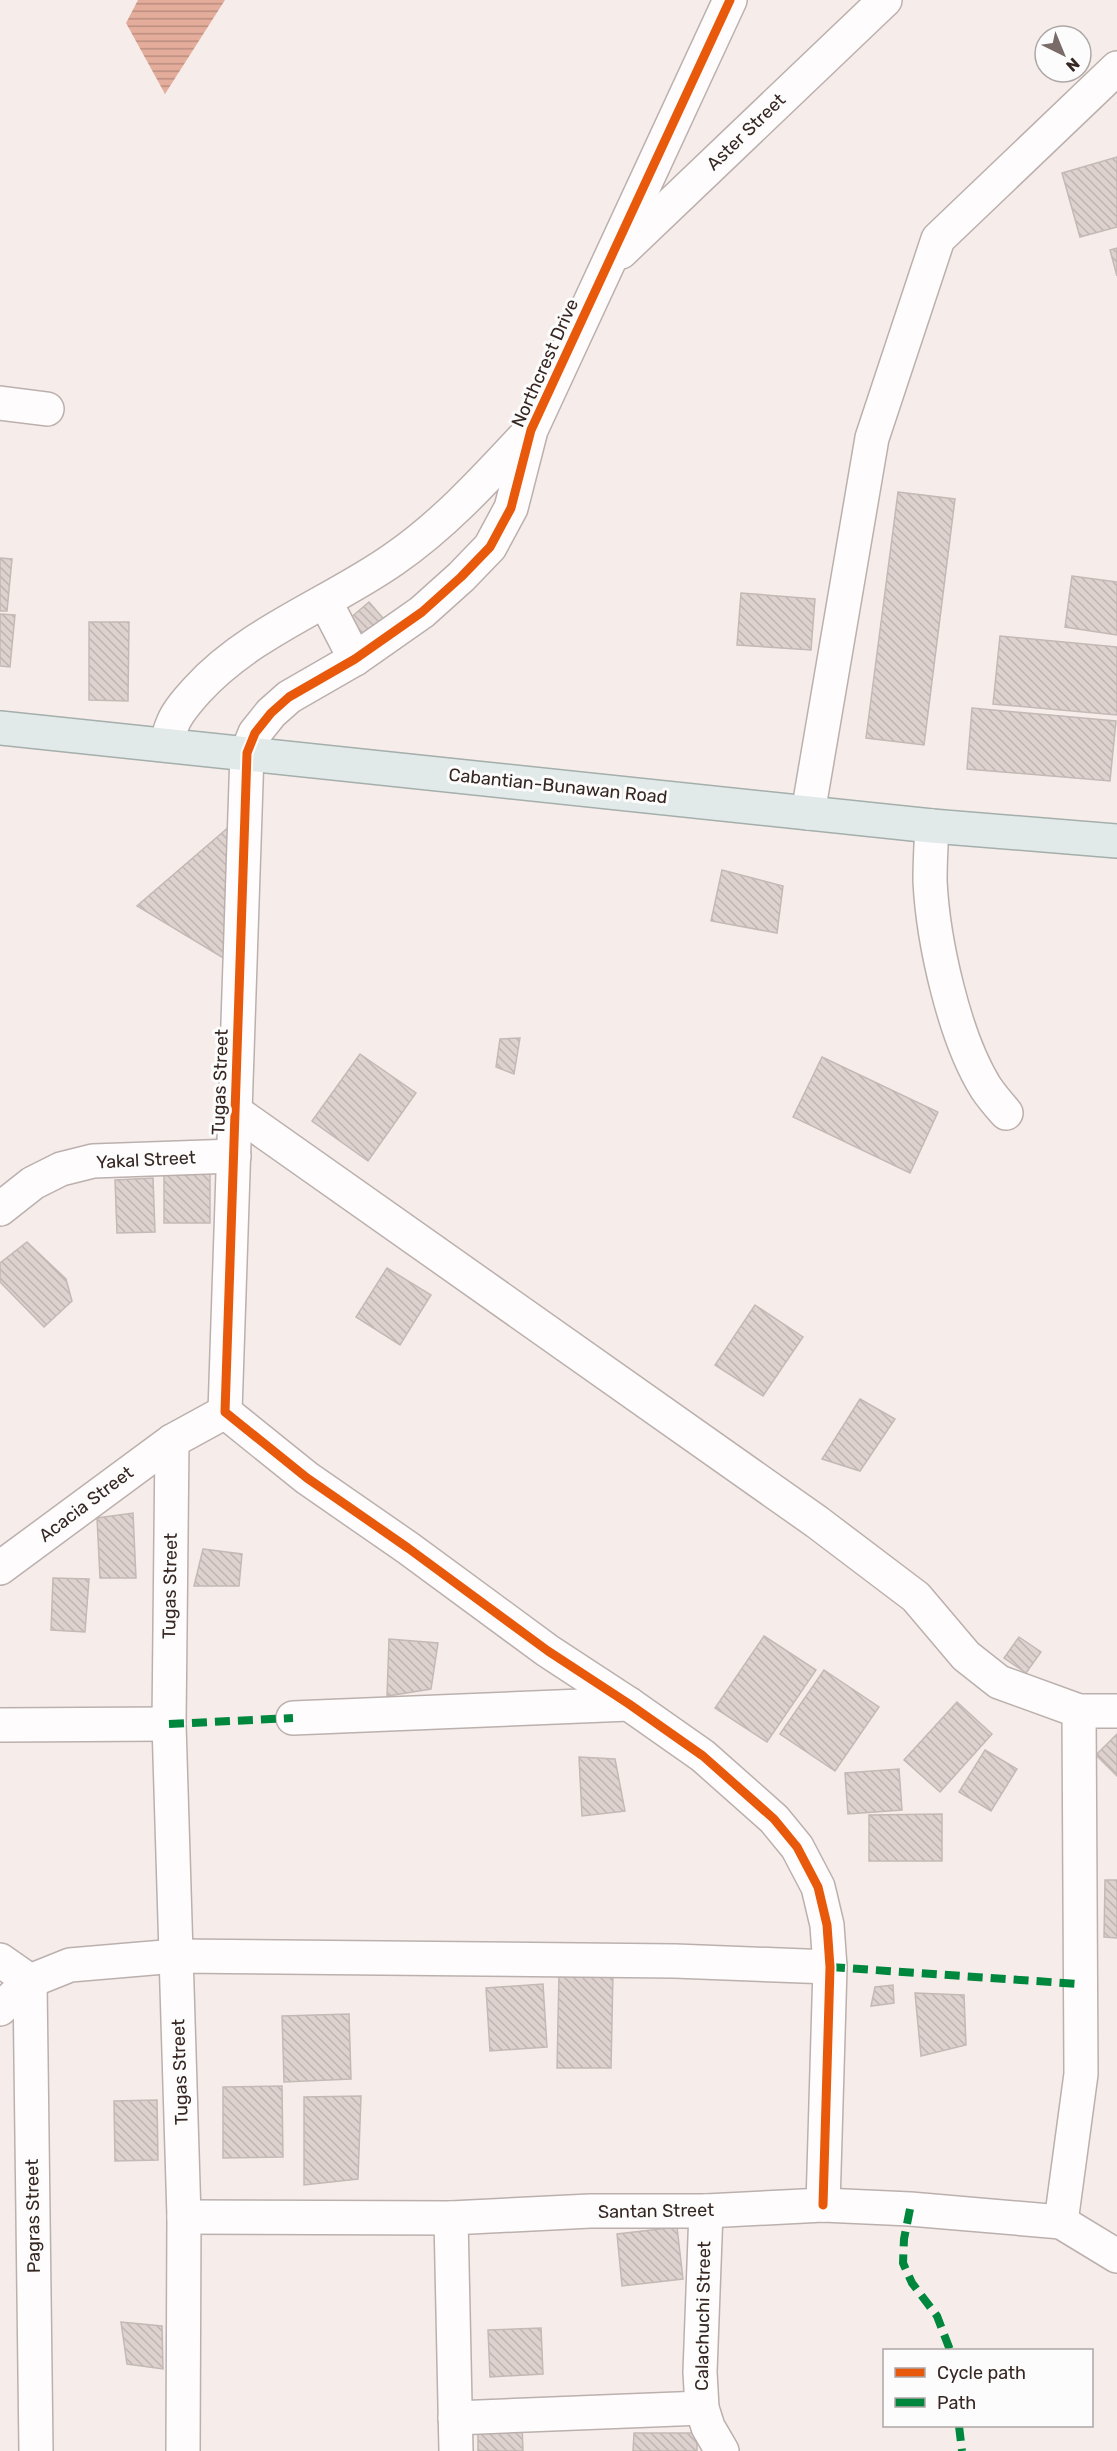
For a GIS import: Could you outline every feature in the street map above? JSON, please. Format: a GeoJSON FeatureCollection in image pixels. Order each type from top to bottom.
{"type":"FeatureCollection","features":[{"type":"Feature","properties":{"kind":"main road","name":"Cabantian-Bunawan Road"},"geometry":{"type":"LineString","coordinates":[[0,728],[932,826],[1117,842]]}},
{"type":"Feature","properties":{"kind":"street","name":"Northcrest Drive"},"geometry":{"type":"LineString","coordinates":[[247,753],[255,734],[271,713],[289,697],[355,659],[422,612],[490,547],[511,508],[531,430],[730,0]]}},
{"type":"Feature","properties":{"kind":"street","name":"Aster Street"},"geometry":{"type":"LineString","coordinates":[[608,264],[885,0]]}},
{"type":"Feature","properties":{"kind":"street"},"geometry":{"type":"LineString","coordinates":[[808,813],[872,438],[938,239],[1117,68]]}},
{"type":"Feature","properties":{"kind":"street"},"geometry":{"type":"LineString","coordinates":[[0,403],[48,409]]}},
{"type":"Feature","properties":{"kind":"street","name":"Northcrest Drive"},"geometry":{"type":"LineString","coordinates":[[166,745],[173,722],[204,682],[256,641],[396,558],[472,492],[531,430]]}},
{"type":"Feature","properties":{"kind":"street"},"geometry":{"type":"LineString","coordinates":[[326,601],[355,659]]}},
{"type":"Feature","properties":{"kind":"street","name":"Tugas Street"},"geometry":{"type":"LineString","coordinates":[[225,1412],[247,753]]}},
{"type":"Feature","properties":{"kind":"street"},"geometry":{"type":"LineString","coordinates":[[932,826],[930,881],[934,916],[952,1003],[969,1053],[986,1088],[1006,1113]]}},
{"type":"Feature","properties":{"kind":"street"},"geometry":{"type":"LineString","coordinates":[[236,1112],[817,1522],[916,1597],[966,1656],[999,1682],[1080,1711],[1117,1711]]}},
{"type":"Feature","properties":{"kind":"street","name":"Yakal Street"},"geometry":{"type":"LineString","coordinates":[[0,1209],[33,1183],[61,1169],[93,1161],[234,1156]]}},
{"type":"Feature","properties":{"kind":"street"},"geometry":{"type":"LineString","coordinates":[[172,1441],[225,1412],[308,1478],[548,1651],[703,1756],[774,1819],[797,1847],[818,1887],[827,1924],[830,1967],[823,2205]]}},
{"type":"Feature","properties":{"kind":"street","name":"Tugas Street"},"geometry":{"type":"LineString","coordinates":[[172,1441],[169,1724],[184,2217],[183,2451]]}},
{"type":"Feature","properties":{"kind":"street","name":"Acacia Street"},"geometry":{"type":"LineString","coordinates":[[0,1568],[172,1441]]}},
{"type":"Feature","properties":{"kind":"street"},"geometry":{"type":"LineString","coordinates":[[293,1718],[629,1704]]}},
{"type":"Feature","properties":{"kind":"street"},"geometry":{"type":"LineString","coordinates":[[1062,2222],[1081,2074],[1080,1711]]}},
{"type":"Feature","properties":{"kind":"street"},"geometry":{"type":"LineString","coordinates":[[0,1725],[169,1724]]}},
{"type":"Feature","properties":{"kind":"street"},"geometry":{"type":"LineString","coordinates":[[0,2008],[30,1981],[69,1965],[176,1956],[675,1961],[830,1967]]}},
{"type":"Feature","properties":{"kind":"street"},"geometry":{"type":"LineString","coordinates":[[0,1960],[30,1981]]}},
{"type":"Feature","properties":{"kind":"street","name":"Pagras Street"},"geometry":{"type":"LineString","coordinates":[[30,1981],[36,2451]]}},
{"type":"Feature","properties":{"kind":"street","name":"Santan Street"},"geometry":{"type":"LineString","coordinates":[[184,2217],[451,2218],[590,2211],[706,2211],[823,2205],[910,2209],[1062,2222],[1117,2256]]}},
{"type":"Feature","properties":{"kind":"street","name":"Calachuchi Street"},"geometry":{"type":"LineString","coordinates":[[706,2211],[700,2372],[702,2408],[708,2427],[723,2451]]}},
{"type":"Feature","properties":{"kind":"street"},"geometry":{"type":"LineString","coordinates":[[451,2218],[456,2451]]}},
{"type":"Feature","properties":{"kind":"street"},"geometry":{"type":"LineString","coordinates":[[455,2418],[702,2408]]}},
{"type":"Feature","properties":{"kind":"shaded area"},"geometry":{"type":"Polygon","coordinates":[[[138,0],[225,0],[165,94],[126,23],[138,0]]]}},
{"type":"Feature","properties":{"kind":"building"},"geometry":{"type":"Polygon","coordinates":[[[1117,157],[1117,227],[1080,237],[1062,173],[1117,157]]]}},
{"type":"Feature","properties":{"kind":"building"},"geometry":{"type":"Polygon","coordinates":[[[1117,248],[1117,276],[1110,250],[1117,248]]]}},
{"type":"Feature","properties":{"kind":"building"},"geometry":{"type":"Polygon","coordinates":[[[898,492],[955,499],[924,745],[866,738],[898,492]]]}},
{"type":"Feature","properties":{"kind":"building"},"geometry":{"type":"Polygon","coordinates":[[[0,558],[12,559],[7,611],[0,611],[0,558]]]}},
{"type":"Feature","properties":{"kind":"building"},"geometry":{"type":"Polygon","coordinates":[[[1072,576],[1117,582],[1117,635],[1065,627],[1072,576]]]}},
{"type":"Feature","properties":{"kind":"building"},"geometry":{"type":"Polygon","coordinates":[[[741,593],[815,599],[811,650],[737,645],[741,593]]]}},
{"type":"Feature","properties":{"kind":"building"},"geometry":{"type":"Polygon","coordinates":[[[369,602],[389,625],[368,643],[349,619],[369,602]]]}},
{"type":"Feature","properties":{"kind":"building"},"geometry":{"type":"Polygon","coordinates":[[[0,614],[15,615],[10,667],[0,666],[0,614]]]}},
{"type":"Feature","properties":{"kind":"building"},"geometry":{"type":"Polygon","coordinates":[[[89,622],[129,622],[128,701],[89,700],[89,622]]]}},
{"type":"Feature","properties":{"kind":"building"},"geometry":{"type":"Polygon","coordinates":[[[1000,636],[1117,647],[1117,715],[993,704],[1000,636]]]}},
{"type":"Feature","properties":{"kind":"building"},"geometry":{"type":"Polygon","coordinates":[[[972,708],[1116,721],[1110,781],[967,769],[972,708]]]}},
{"type":"Feature","properties":{"kind":"building"},"geometry":{"type":"Polygon","coordinates":[[[237,820],[225,959],[137,906],[237,820]]]}},
{"type":"Feature","properties":{"kind":"building"},"geometry":{"type":"Polygon","coordinates":[[[722,870],[783,886],[777,933],[711,921],[722,870]]]}},
{"type":"Feature","properties":{"kind":"building"},"geometry":{"type":"Polygon","coordinates":[[[520,1038],[514,1074],[496,1067],[500,1039],[520,1038]]]}},
{"type":"Feature","properties":{"kind":"building"},"geometry":{"type":"Polygon","coordinates":[[[360,1054],[416,1093],[368,1161],[312,1121],[360,1054]]]}},
{"type":"Feature","properties":{"kind":"building"},"geometry":{"type":"Polygon","coordinates":[[[822,1057],[938,1112],[910,1173],[793,1117],[822,1057]]]}},
{"type":"Feature","properties":{"kind":"building"},"geometry":{"type":"Polygon","coordinates":[[[210,1172],[210,1223],[164,1223],[164,1173],[210,1172]]]}},
{"type":"Feature","properties":{"kind":"building"},"geometry":{"type":"Polygon","coordinates":[[[153,1178],[155,1232],[117,1233],[115,1180],[153,1178]]]}},
{"type":"Feature","properties":{"kind":"building"},"geometry":{"type":"Polygon","coordinates":[[[27,1242],[66,1279],[72,1301],[44,1327],[0,1282],[0,1263],[27,1242]]]}},
{"type":"Feature","properties":{"kind":"building"},"geometry":{"type":"Polygon","coordinates":[[[387,1268],[431,1295],[400,1345],[356,1317],[387,1268]]]}},
{"type":"Feature","properties":{"kind":"building"},"geometry":{"type":"Polygon","coordinates":[[[755,1305],[803,1337],[763,1396],[715,1365],[755,1305]]]}},
{"type":"Feature","properties":{"kind":"building"},"geometry":{"type":"Polygon","coordinates":[[[860,1399],[895,1419],[860,1471],[822,1459],[860,1399]]]}},
{"type":"Feature","properties":{"kind":"building"},"geometry":{"type":"Polygon","coordinates":[[[133,1513],[136,1578],[100,1578],[97,1518],[133,1513]]]}},
{"type":"Feature","properties":{"kind":"building"},"geometry":{"type":"Polygon","coordinates":[[[203,1549],[242,1554],[239,1586],[194,1586],[203,1549]]]}},
{"type":"Feature","properties":{"kind":"building"},"geometry":{"type":"Polygon","coordinates":[[[53,1578],[89,1579],[85,1632],[51,1630],[53,1578]]]}},
{"type":"Feature","properties":{"kind":"building"},"geometry":{"type":"Polygon","coordinates":[[[764,1636],[816,1670],[767,1742],[715,1708],[764,1636]]]}},
{"type":"Feature","properties":{"kind":"building"},"geometry":{"type":"Polygon","coordinates":[[[1019,1637],[1041,1652],[1026,1673],[1004,1658],[1019,1637]]]}},
{"type":"Feature","properties":{"kind":"building"},"geometry":{"type":"Polygon","coordinates":[[[389,1639],[438,1643],[431,1689],[387,1696],[389,1639]]]}},
{"type":"Feature","properties":{"kind":"building"},"geometry":{"type":"Polygon","coordinates":[[[824,1670],[879,1707],[835,1771],[780,1734],[824,1670]]]}},
{"type":"Feature","properties":{"kind":"building"},"geometry":{"type":"Polygon","coordinates":[[[957,1702],[992,1734],[940,1792],[904,1760],[957,1702]]]}},
{"type":"Feature","properties":{"kind":"building"},"geometry":{"type":"Polygon","coordinates":[[[1117,1734],[1117,1776],[1096,1755],[1117,1734]]]}},
{"type":"Feature","properties":{"kind":"building"},"geometry":{"type":"Polygon","coordinates":[[[985,1750],[1017,1769],[991,1811],[959,1792],[985,1750]]]}},
{"type":"Feature","properties":{"kind":"building"},"geometry":{"type":"Polygon","coordinates":[[[579,1757],[615,1759],[625,1811],[582,1816],[579,1757]]]}},
{"type":"Feature","properties":{"kind":"building"},"geometry":{"type":"Polygon","coordinates":[[[899,1769],[902,1810],[848,1814],[845,1773],[899,1769]]]}},
{"type":"Feature","properties":{"kind":"building"},"geometry":{"type":"Polygon","coordinates":[[[942,1814],[942,1861],[869,1861],[869,1815],[942,1814]]]}},
{"type":"Feature","properties":{"kind":"building"},"geometry":{"type":"Polygon","coordinates":[[[1105,1880],[1117,1880],[1117,1938],[1104,1937],[1105,1880]]]}},
{"type":"Feature","properties":{"kind":"building"},"geometry":{"type":"Polygon","coordinates":[[[559,1973],[613,1973],[611,2068],[557,2068],[559,1973]]]}},
{"type":"Feature","properties":{"kind":"building"},"geometry":{"type":"Polygon","coordinates":[[[543,1984],[547,2047],[490,2051],[486,1988],[543,1984]]]}},
{"type":"Feature","properties":{"kind":"building"},"geometry":{"type":"Polygon","coordinates":[[[893,1985],[894,2003],[871,2006],[875,1987],[893,1985]]]}},
{"type":"Feature","properties":{"kind":"building"},"geometry":{"type":"Polygon","coordinates":[[[915,1993],[964,1995],[966,2045],[921,2056],[915,1993]]]}},
{"type":"Feature","properties":{"kind":"building"},"geometry":{"type":"Polygon","coordinates":[[[349,2014],[351,2079],[284,2082],[282,2016],[349,2014]]]}},
{"type":"Feature","properties":{"kind":"building"},"geometry":{"type":"Polygon","coordinates":[[[282,2086],[283,2157],[223,2158],[223,2087],[282,2086]]]}},
{"type":"Feature","properties":{"kind":"building"},"geometry":{"type":"Polygon","coordinates":[[[361,2096],[358,2179],[304,2185],[304,2097],[361,2096]]]}},
{"type":"Feature","properties":{"kind":"building"},"geometry":{"type":"Polygon","coordinates":[[[157,2100],[158,2160],[115,2161],[114,2101],[157,2100]]]}},
{"type":"Feature","properties":{"kind":"building"},"geometry":{"type":"Polygon","coordinates":[[[677,2227],[683,2279],[622,2286],[617,2234],[677,2227]]]}},
{"type":"Feature","properties":{"kind":"building"},"geometry":{"type":"Polygon","coordinates":[[[121,2322],[162,2326],[163,2369],[127,2364],[121,2322]]]}},
{"type":"Feature","properties":{"kind":"building"},"geometry":{"type":"Polygon","coordinates":[[[541,2328],[543,2374],[490,2377],[488,2330],[541,2328]]]}},
{"type":"Feature","properties":{"kind":"building"},"geometry":{"type":"Polygon","coordinates":[[[522,2424],[523,2451],[478,2451],[478,2425],[522,2424]]]}},
{"type":"Feature","properties":{"kind":"building"},"geometry":{"type":"Polygon","coordinates":[[[634,2433],[697,2433],[697,2451],[633,2451],[634,2433]]]}},
{"type":"Feature","properties":{"kind":"marked path"},"geometry":{"type":"LineString","coordinates":[[169,1724],[293,1718]]}},
{"type":"Feature","properties":{"kind":"marked path"},"geometry":{"type":"LineString","coordinates":[[830,1967],[1079,1984]]}},
{"type":"Feature","properties":{"kind":"marked path"},"geometry":{"type":"LineString","coordinates":[[910,2209],[904,2239],[903,2263],[912,2283],[937,2316],[950,2349]]}},
{"type":"Feature","properties":{"kind":"marked path"},"geometry":{"type":"LineString","coordinates":[[959,2427],[962,2451]]}},
{"type":"Feature","properties":{"kind":"cycle path"},"geometry":{"type":"LineString","coordinates":[[730,0],[531,430],[511,508],[490,547],[422,612],[355,659],[289,697],[271,713],[255,733],[247,753],[225,1412],[307,1478],[408,1548],[548,1651],[703,1756],[774,1819],[797,1847],[818,1887],[827,1925],[830,1967],[823,2205]]}}]}
